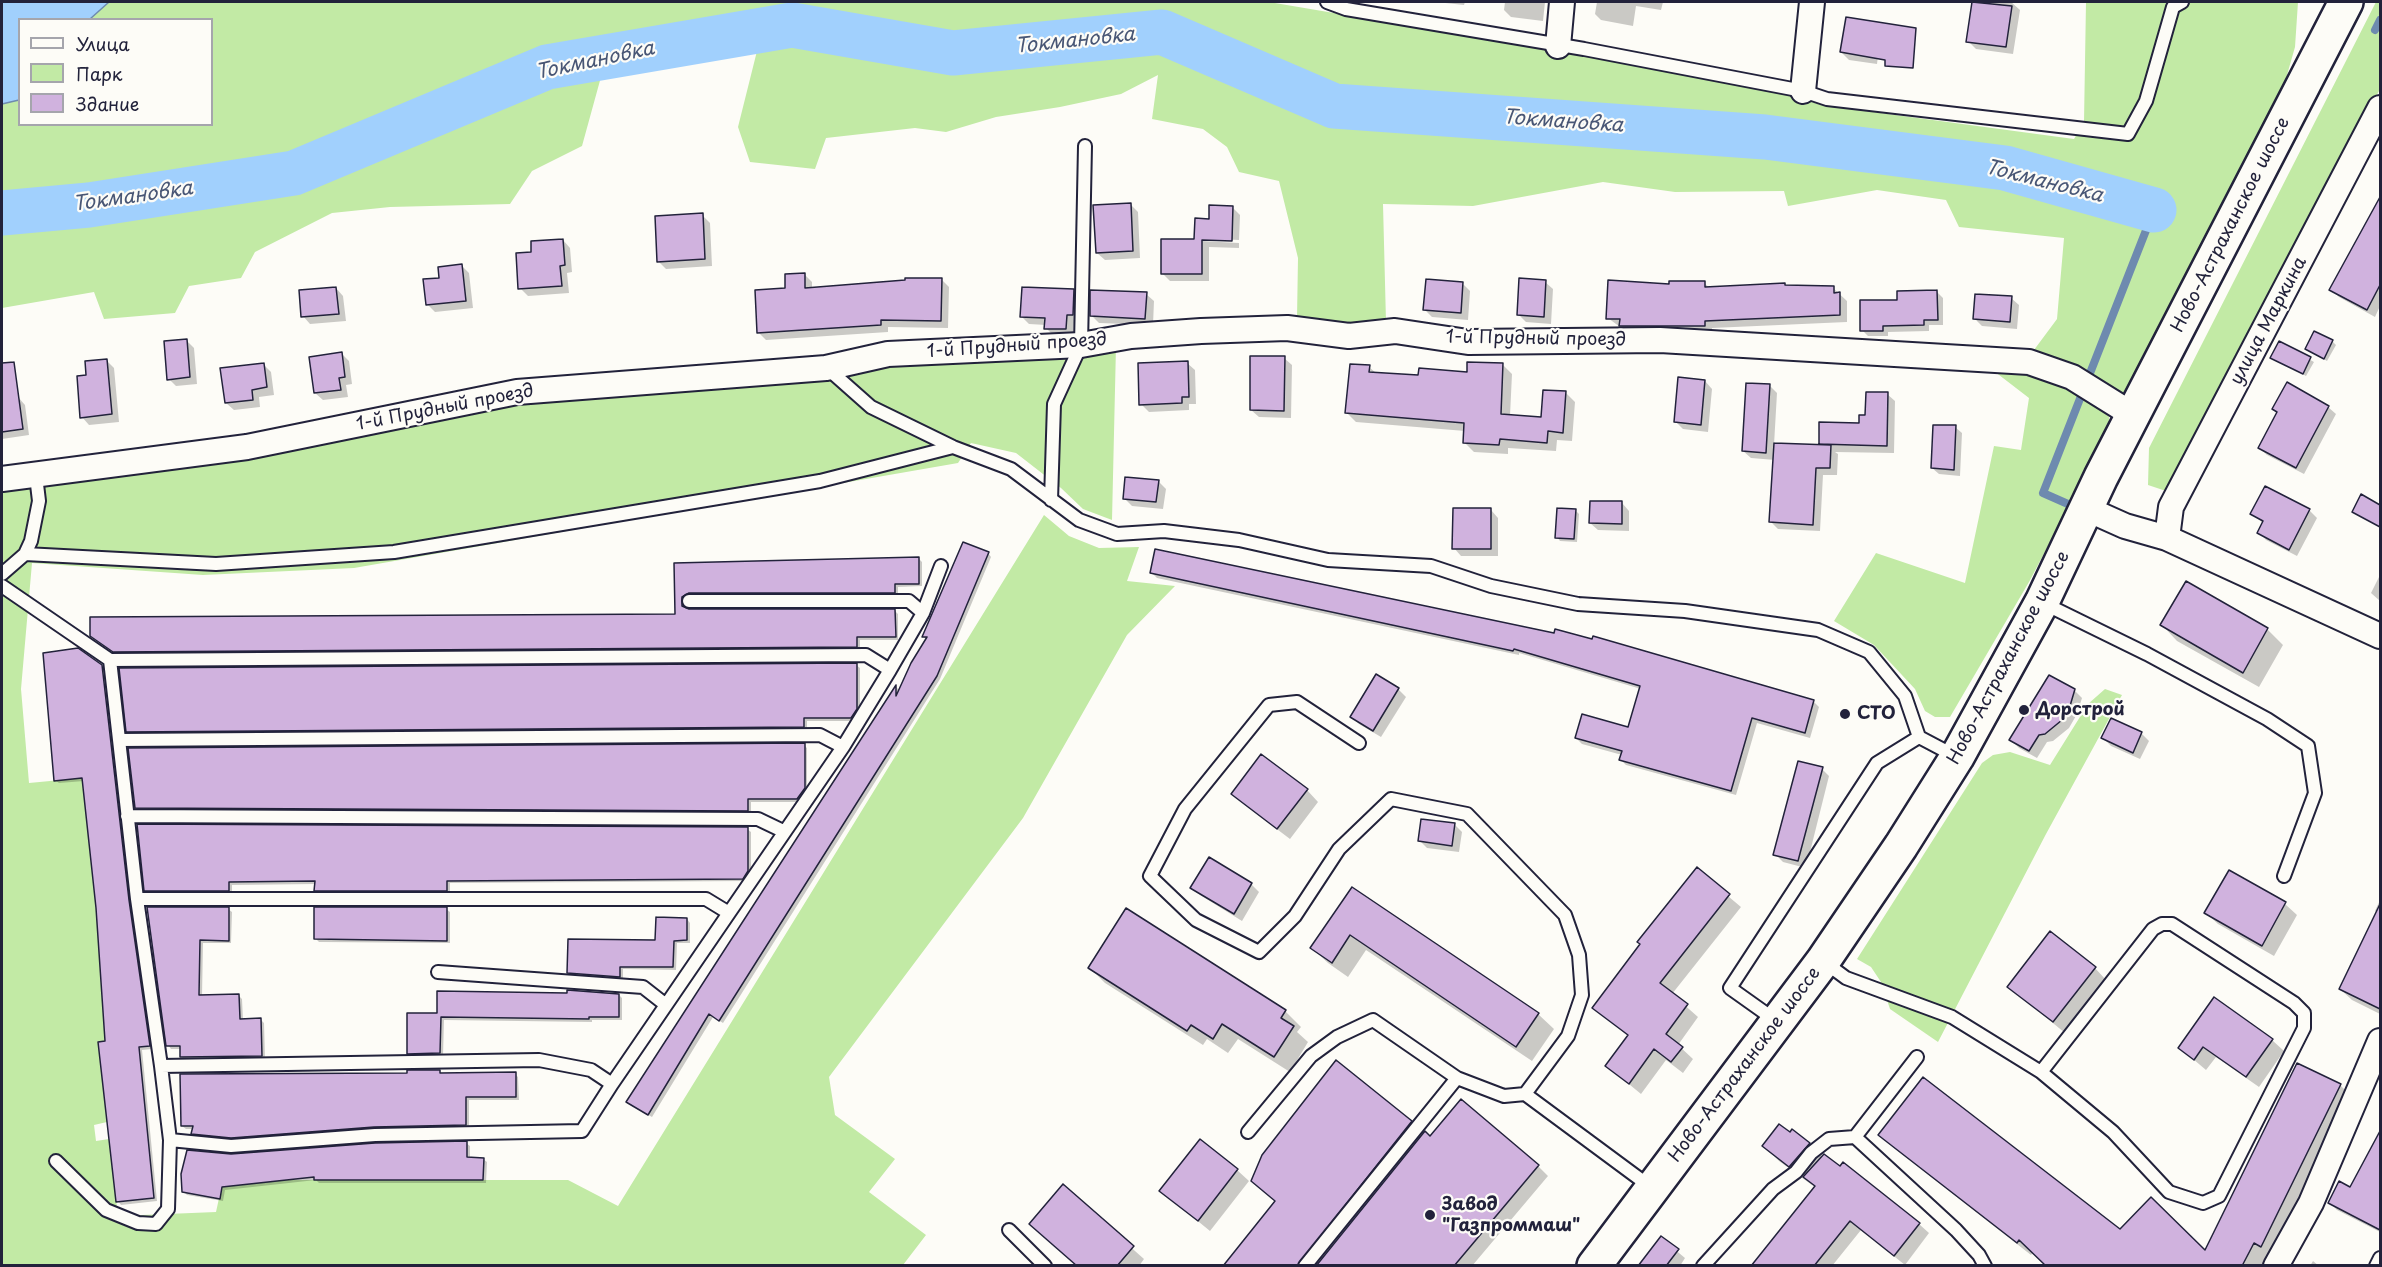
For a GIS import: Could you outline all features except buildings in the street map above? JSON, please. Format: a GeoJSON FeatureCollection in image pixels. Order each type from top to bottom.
{"type":"FeatureCollection","features":[{"type":"Feature","properties":{"kind":"main road","name":"Ново-Астраханское шоссе"},"geometry":{"type":"LineString","coordinates":[[1594,1266],[1779,1023],[1901,846],[1957,756],[2042,602],[2133,415],[2346,2]]}},
{"type":"Feature","properties":{"kind":"street"},"geometry":{"type":"LineString","coordinates":[[1558,46],[1562,2]]}},
{"type":"Feature","properties":{"kind":"street"},"geometry":{"type":"LineString","coordinates":[[1803,91],[1812,2]]}},
{"type":"Feature","properties":{"kind":"street","name":"улица Маркина"},"geometry":{"type":"LineString","coordinates":[[2167,538],[2171,507],[2380,108]]}},
{"type":"Feature","properties":{"kind":"street","name":"1-й Прудный проезд"},"geometry":{"type":"LineString","coordinates":[[2,479],[247,447],[517,392],[826,368],[888,354],[1081,345],[1143,335],[1287,328],[1349,336],[1395,331],[1468,342],[1660,340],[2029,362],[2072,377],[2133,415]]}},
{"type":"Feature","properties":{"kind":"street"},"geometry":{"type":"LineString","coordinates":[[2087,509],[2125,526],[2167,538],[2380,636]]}},
{"type":"Feature","properties":{"kind":"street"},"geometry":{"type":"LineString","coordinates":[[2276,1266],[2311,1203],[2380,1041]]}},
{"type":"Feature","properties":{"kind":"lane"},"geometry":{"type":"LineString","coordinates":[[1328,2],[1346,9],[1584,49],[1803,91],[1827,99],[2128,134],[2146,101],[2173,7],[2182,2]]}},
{"type":"Feature","properties":{"kind":"lane"},"geometry":{"type":"LineString","coordinates":[[1052,500],[1054,404],[1081,345],[1085,146]]}},
{"type":"Feature","properties":{"kind":"lane"},"geometry":{"type":"LineString","coordinates":[[826,368],[871,407],[952,447],[1011,469],[1079,520],[1117,534],[1164,531],[1239,540],[1328,560],[1431,566],[1491,586],[1578,604],[1685,611],[1818,630],[1869,652],[1905,696],[1919,737],[1957,756]]}},
{"type":"Feature","properties":{"kind":"lane"},"geometry":{"type":"LineString","coordinates":[[25,554],[216,564],[394,552],[820,481],[952,447]]}},
{"type":"Feature","properties":{"kind":"lane"},"geometry":{"type":"LineString","coordinates":[[2,574],[25,554],[31,542],[39,501],[36,476]]}},
{"type":"Feature","properties":{"kind":"lane"},"geometry":{"type":"LineString","coordinates":[[170,1140],[231,1146],[375,1135],[582,1131],[783,831],[843,747],[922,613],[941,566]]}},
{"type":"Feature","properties":{"kind":"lane"},"geometry":{"type":"LineString","coordinates":[[2,586],[110,660],[866,656],[890,670]]}},
{"type":"Feature","properties":{"kind":"lane"},"geometry":{"type":"LineString","coordinates":[[689,601],[909,601],[922,613]]}},
{"type":"Feature","properties":{"kind":"lane"},"geometry":{"type":"LineString","coordinates":[[2042,602],[2147,654],[2267,719],[2308,746],[2315,793],[2284,876]]}},
{"type":"Feature","properties":{"kind":"lane"},"geometry":{"type":"LineString","coordinates":[[56,1161],[106,1210],[138,1223],[156,1224],[168,1209],[170,1140],[137,899],[110,660]]}},
{"type":"Feature","properties":{"kind":"lane"},"geometry":{"type":"LineString","coordinates":[[1359,743],[1297,702],[1269,705],[1185,809],[1150,876],[1196,920],[1259,952],[1295,916],[1339,849],[1391,799],[1467,814],[1564,915],[1579,955],[1582,995],[1568,1036],[1525,1094]]}},
{"type":"Feature","properties":{"kind":"lane"},"geometry":{"type":"LineString","coordinates":[[120,740],[820,735],[843,747]]}},
{"type":"Feature","properties":{"kind":"lane"},"geometry":{"type":"LineString","coordinates":[[1779,1023],[1730,988],[1877,763],[1919,737]]}},
{"type":"Feature","properties":{"kind":"lane"},"geometry":{"type":"LineString","coordinates":[[128,816],[758,819],[783,831]]}},
{"type":"Feature","properties":{"kind":"lane"},"geometry":{"type":"LineString","coordinates":[[137,899],[706,899],[729,913]]}},
{"type":"Feature","properties":{"kind":"lane"},"geometry":{"type":"LineString","coordinates":[[1823,961],[1846,978],[1952,1017],[2041,1072],[2113,1132],[2169,1192],[2203,1203],[2219,1196],[2304,1028],[2304,1013],[2294,1003],[2172,924],[2162,924],[2153,929],[2041,1072]]}},
{"type":"Feature","properties":{"kind":"lane"},"geometry":{"type":"LineString","coordinates":[[438,972],[643,987],[666,1005]]}},
{"type":"Feature","properties":{"kind":"lane"},"geometry":{"type":"LineString","coordinates":[[1248,1132],[1311,1056],[1337,1036],[1373,1020],[1457,1078],[1504,1096],[1525,1094],[1653,1188]]}},
{"type":"Feature","properties":{"kind":"lane"},"geometry":{"type":"LineString","coordinates":[[1855,1137],[1917,1057]]}},
{"type":"Feature","properties":{"kind":"lane"},"geometry":{"type":"LineString","coordinates":[[161,1066],[539,1059],[591,1070],[612,1084]]}},
{"type":"Feature","properties":{"kind":"lane"},"geometry":{"type":"LineString","coordinates":[[1305,1266],[1457,1078]]}},
{"type":"Feature","properties":{"kind":"lane"},"geometry":{"type":"LineString","coordinates":[[1703,1266],[1773,1189],[1796,1172],[1810,1153],[1829,1139],[1855,1137],[1956,1230],[1979,1255],[1985,1266]]}},
{"type":"Feature","properties":{"kind":"lane"},"geometry":{"type":"LineString","coordinates":[[1010,1230],[1045,1266]]}},
{"type":"Feature","properties":{"kind":"lane"},"geometry":{"type":"LineString","coordinates":[[2376,1266],[2380,1258]]}},
{"type":"Feature","properties":{"kind":"green space"},"geometry":{"type":"Polygon","coordinates":[[[109,2],[1269,2],[1558,51],[1782,93],[1821,105],[2074,139],[2084,122],[2086,2],[2298,2],[2295,47],[2285,82],[2131,388],[2122,394],[2113,394],[2031,354],[2057,319],[2064,238],[1959,227],[1946,200],[1877,190],[1788,206],[1784,191],[1675,192],[1603,182],[1473,206],[1383,204],[1386,322],[1367,327],[1297,318],[1298,258],[1279,181],[1239,172],[1227,147],[1203,129],[1152,119],[1158,75],[1121,94],[996,117],[946,132],[915,128],[826,138],[815,169],[750,162],[738,127],[759,43],[604,66],[582,146],[532,171],[510,204],[390,207],[332,213],[255,252],[241,278],[189,286],[175,313],[104,319],[94,292],[2,308],[2,104],[18,100],[18,126],[213,126],[213,18],[91,18],[109,2]]]}},
{"type":"Feature","properties":{"kind":"green space"},"geometry":{"type":"Polygon","coordinates":[[[2376,2],[2380,2],[2380,89],[2169,492],[2148,485],[2149,448],[2376,2]]]}},
{"type":"Feature","properties":{"kind":"green space"},"geometry":{"type":"Polygon","coordinates":[[[1116,346],[1112,520],[1083,509],[1061,488],[1016,453],[971,443],[958,463],[354,568],[203,575],[32,563],[21,689],[29,783],[82,778],[96,908],[105,1041],[98,1042],[107,1122],[94,1125],[96,1141],[109,1139],[118,1216],[216,1212],[223,1180],[568,1180],[618,1206],[1044,515],[1069,536],[1099,548],[1139,547],[1127,581],[1175,586],[1127,635],[1023,818],[829,1077],[835,1115],[895,1159],[869,1192],[926,1235],[903,1265],[2,1265],[2,487],[248,456],[515,406],[748,379],[816,382],[867,366],[1020,350],[1050,359],[1116,346]]]}},
{"type":"Feature","properties":{"kind":"green space"},"geometry":{"type":"Polygon","coordinates":[[[1990,368],[2026,371],[2068,385],[2102,409],[2109,417],[2110,428],[2029,582],[1950,717],[1935,717],[1925,711],[1915,689],[1874,645],[1834,621],[1876,553],[1965,583],[1994,446],[2021,450],[2029,398],[1990,368]]]}},
{"type":"Feature","properties":{"kind":"green space"},"geometry":{"type":"Polygon","coordinates":[[[2105,689],[2122,695],[2046,834],[1938,1042],[1890,1009],[1881,982],[1871,967],[1857,959],[1982,763],[1993,755],[2010,752],[2050,765],[2088,704],[2105,689]]]}},
{"type":"Feature","properties":{"kind":"water"},"geometry":{"type":"Polygon","coordinates":[[[2,2],[109,2],[91,18],[18,18],[18,100],[2,104],[2,2]]]}},
{"type":"Feature","properties":{"kind":"waterway"},"geometry":{"type":"LineString","coordinates":[[2375,30],[2380,20]]}},
{"type":"Feature","properties":{"kind":"waterway","name":"Токмановка"},"geometry":{"type":"LineString","coordinates":[[2,213],[89,205],[294,173],[547,67],[792,25],[953,53],[1162,32],[1334,106],[1765,137],[2005,168],[2154,210]]}},
{"type":"Feature","properties":{"kind":"waterway"},"geometry":{"type":"LineString","coordinates":[[2077,508],[2043,493],[2154,210]]}},
{"type":"Feature","properties":{"kind":"place","name":"Дорстрой"},"geometry":{"type":"Point","coordinates":[2024,710]}},
{"type":"Feature","properties":{"kind":"place","name":"СТО"},"geometry":{"type":"Point","coordinates":[1845,714]}},
{"type":"Feature","properties":{"kind":"place","name":"Завод \"Газпроммаш\""},"geometry":{"type":"Point","coordinates":[1430,1215]}}]}
